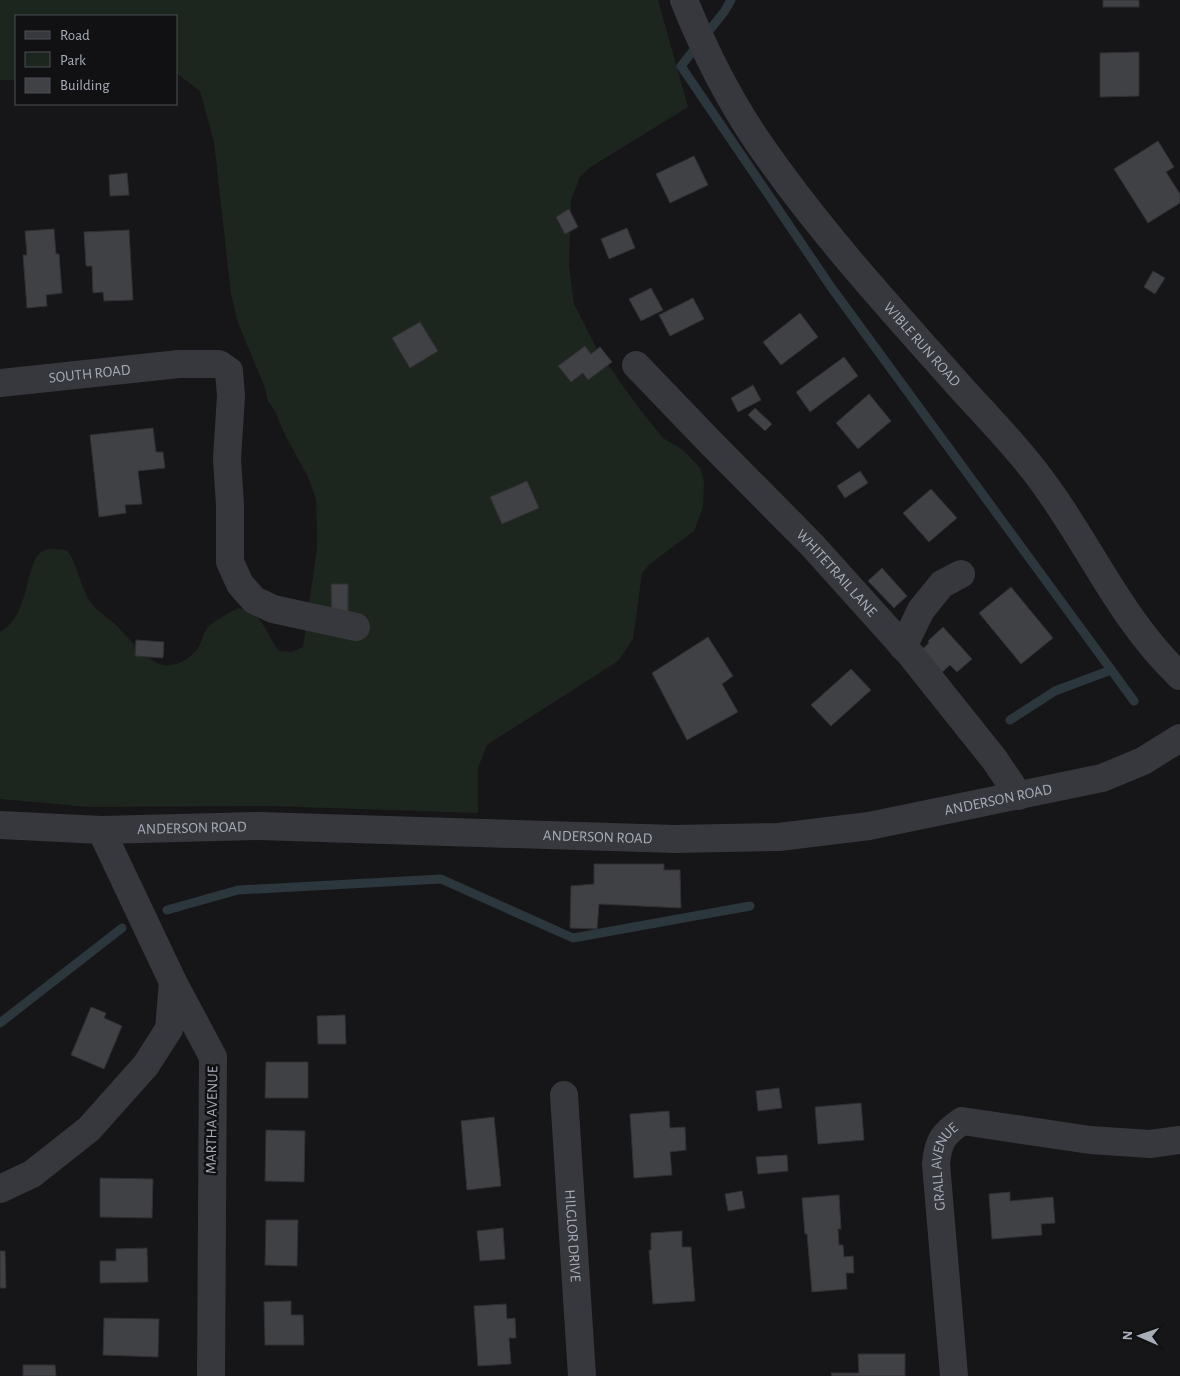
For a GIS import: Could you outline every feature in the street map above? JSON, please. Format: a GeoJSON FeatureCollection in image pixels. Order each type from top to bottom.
{"type":"FeatureCollection","features":[{"type":"Feature","properties":{"kind":"street","name":"WIBLE RUN ROAD"},"geometry":{"type":"LineString","coordinates":[[689,12],[724,86],[758,141],[838,249],[1033,469],[1069,518],[1118,602],[1166,663],[1180,676]]}},
{"type":"Feature","properties":{"kind":"street","name":"SOUTH ROAD"},"geometry":{"type":"LineString","coordinates":[[0,383],[179,364],[219,364],[229,371],[231,396],[227,459],[230,562],[240,584],[254,600],[273,609],[356,627]]}},
{"type":"Feature","properties":{"kind":"street","name":"WHITETRAIL LANE"},"geometry":{"type":"LineString","coordinates":[[636,365],[710,443],[812,545],[903,647],[994,759],[1019,796]]}},
{"type":"Feature","properties":{"kind":"street"},"geometry":{"type":"LineString","coordinates":[[903,647],[921,610],[942,584],[961,574]]}},
{"type":"Feature","properties":{"kind":"street","name":"ANDERSON ROAD"},"geometry":{"type":"LineString","coordinates":[[0,825],[101,830],[258,826],[674,839],[779,837],[870,826],[1102,778],[1143,761],[1180,738]]}},
{"type":"Feature","properties":{"kind":"street","name":"MARTHA AVENUE"},"geometry":{"type":"LineString","coordinates":[[101,830],[173,982],[213,1056],[211,1376]]}},
{"type":"Feature","properties":{"kind":"street"},"geometry":{"type":"LineString","coordinates":[[0,1189],[32,1174],[90,1129],[146,1065],[170,1029],[173,982]]}},
{"type":"Feature","properties":{"kind":"street","name":"HILGLOR DRIVE"},"geometry":{"type":"LineString","coordinates":[[564,1095],[582,1376]]}},
{"type":"Feature","properties":{"kind":"street","name":"GRALL AVENUE"},"geometry":{"type":"LineString","coordinates":[[954,1376],[936,1164],[938,1146],[951,1128],[962,1121],[1090,1140],[1150,1144],[1180,1140]]}},
{"type":"Feature","properties":{"kind":"green space"},"geometry":{"type":"Polygon","coordinates":[[[0,0],[658,0],[688,107],[589,168],[580,177],[571,200],[569,265],[574,304],[597,349],[638,407],[663,438],[683,450],[700,468],[704,481],[703,507],[694,531],[650,564],[642,573],[633,639],[618,661],[487,745],[478,768],[478,813],[271,806],[90,807],[0,799],[0,632],[10,624],[18,613],[33,565],[43,551],[52,549],[67,550],[85,592],[96,608],[155,662],[160,665],[172,665],[184,661],[194,653],[210,625],[238,609],[250,610],[256,615],[279,651],[292,652],[303,647],[317,548],[317,525],[316,499],[308,477],[285,435],[275,411],[268,401],[265,388],[238,323],[231,294],[214,142],[200,91],[178,74],[178,15],[15,15],[15,80],[0,80],[0,0]]]}},
{"type":"Feature","properties":{"kind":"building"},"geometry":{"type":"Polygon","coordinates":[[[1103,0],[1139,0],[1139,7],[1103,7],[1103,0]]]}},
{"type":"Feature","properties":{"kind":"building"},"geometry":{"type":"Polygon","coordinates":[[[1139,52],[1139,96],[1100,97],[1100,53],[1139,52]]]}},
{"type":"Feature","properties":{"kind":"building"},"geometry":{"type":"Polygon","coordinates":[[[1158,141],[1174,167],[1166,172],[1180,194],[1180,203],[1148,223],[1114,169],[1158,141]]]}},
{"type":"Feature","properties":{"kind":"building"},"geometry":{"type":"Polygon","coordinates":[[[694,156],[708,185],[670,203],[656,174],[694,156]]]}},
{"type":"Feature","properties":{"kind":"building"},"geometry":{"type":"Polygon","coordinates":[[[127,173],[129,195],[110,196],[109,175],[127,173]]]}},
{"type":"Feature","properties":{"kind":"building"},"geometry":{"type":"Polygon","coordinates":[[[569,209],[578,227],[565,234],[556,217],[569,209]]]}},
{"type":"Feature","properties":{"kind":"building"},"geometry":{"type":"Polygon","coordinates":[[[627,228],[635,248],[609,259],[601,239],[627,228]]]}},
{"type":"Feature","properties":{"kind":"building"},"geometry":{"type":"Polygon","coordinates":[[[54,229],[56,254],[59,254],[62,293],[46,295],[47,306],[27,308],[23,255],[27,255],[25,231],[54,229]]]}},
{"type":"Feature","properties":{"kind":"building"},"geometry":{"type":"Polygon","coordinates":[[[129,230],[133,300],[104,301],[103,292],[93,293],[92,266],[86,266],[84,232],[129,230]]]}},
{"type":"Feature","properties":{"kind":"building"},"geometry":{"type":"Polygon","coordinates":[[[1153,271],[1165,278],[1155,294],[1144,287],[1153,271]]]}},
{"type":"Feature","properties":{"kind":"building"},"geometry":{"type":"Polygon","coordinates":[[[651,288],[663,310],[641,321],[629,299],[651,288]]]}},
{"type":"Feature","properties":{"kind":"building"},"geometry":{"type":"Polygon","coordinates":[[[693,298],[704,319],[670,336],[659,315],[693,298]]]}},
{"type":"Feature","properties":{"kind":"building"},"geometry":{"type":"Polygon","coordinates":[[[800,313],[818,337],[781,365],[763,342],[800,313]]]}},
{"type":"Feature","properties":{"kind":"building"},"geometry":{"type":"Polygon","coordinates":[[[420,322],[438,351],[410,368],[392,338],[420,322]]]}},
{"type":"Feature","properties":{"kind":"building"},"geometry":{"type":"Polygon","coordinates":[[[585,346],[591,354],[600,347],[612,362],[588,380],[583,373],[571,382],[558,366],[585,346]]]}},
{"type":"Feature","properties":{"kind":"building"},"geometry":{"type":"Polygon","coordinates":[[[844,357],[858,376],[810,412],[796,392],[844,357]]]}},
{"type":"Feature","properties":{"kind":"building"},"geometry":{"type":"Polygon","coordinates":[[[753,385],[761,400],[738,412],[731,398],[753,385]]]}},
{"type":"Feature","properties":{"kind":"building"},"geometry":{"type":"Polygon","coordinates":[[[869,394],[891,421],[858,449],[836,423],[869,394]]]}},
{"type":"Feature","properties":{"kind":"building"},"geometry":{"type":"Polygon","coordinates":[[[755,408],[772,424],[765,431],[748,415],[755,408]]]}},
{"type":"Feature","properties":{"kind":"building"},"geometry":{"type":"Polygon","coordinates":[[[153,428],[156,452],[163,452],[165,468],[138,471],[142,504],[125,505],[126,513],[99,517],[90,435],[153,428]]]}},
{"type":"Feature","properties":{"kind":"building"},"geometry":{"type":"Polygon","coordinates":[[[860,471],[868,483],[845,498],[837,486],[860,471]]]}},
{"type":"Feature","properties":{"kind":"building"},"geometry":{"type":"Polygon","coordinates":[[[527,481],[539,508],[502,524],[490,497],[527,481]]]}},
{"type":"Feature","properties":{"kind":"building"},"geometry":{"type":"Polygon","coordinates":[[[931,489],[957,518],[929,542],[903,513],[931,489]]]}},
{"type":"Feature","properties":{"kind":"building"},"geometry":{"type":"Polygon","coordinates":[[[882,568],[907,596],[894,608],[868,581],[882,568]]]}},
{"type":"Feature","properties":{"kind":"building"},"geometry":{"type":"Polygon","coordinates":[[[331,584],[348,584],[348,618],[332,618],[331,584]]]}},
{"type":"Feature","properties":{"kind":"building"},"geometry":{"type":"Polygon","coordinates":[[[1011,587],[1053,638],[1021,664],[979,613],[1011,587]]]}},
{"type":"Feature","properties":{"kind":"building"},"geometry":{"type":"Polygon","coordinates":[[[943,627],[972,659],[957,672],[950,665],[938,676],[918,653],[943,627]]]}},
{"type":"Feature","properties":{"kind":"building"},"geometry":{"type":"Polygon","coordinates":[[[708,637],[733,676],[722,684],[738,712],[687,740],[652,673],[708,637]]]}},
{"type":"Feature","properties":{"kind":"building"},"geometry":{"type":"Polygon","coordinates":[[[136,640],[164,642],[163,658],[135,656],[136,640]]]}},
{"type":"Feature","properties":{"kind":"building"},"geometry":{"type":"Polygon","coordinates":[[[851,669],[871,690],[831,726],[811,705],[851,669]]]}},
{"type":"Feature","properties":{"kind":"building"},"geometry":{"type":"Polygon","coordinates":[[[594,864],[664,864],[664,870],[680,870],[681,908],[599,904],[597,929],[570,928],[571,886],[594,884],[594,864]]]}},
{"type":"Feature","properties":{"kind":"building"},"geometry":{"type":"Polygon","coordinates":[[[91,1007],[106,1013],[104,1018],[122,1026],[104,1069],[71,1055],[91,1007]]]}},
{"type":"Feature","properties":{"kind":"building"},"geometry":{"type":"Polygon","coordinates":[[[345,1015],[346,1044],[318,1044],[317,1016],[345,1015]]]}},
{"type":"Feature","properties":{"kind":"building"},"geometry":{"type":"Polygon","coordinates":[[[266,1062],[308,1062],[308,1098],[265,1098],[266,1062]]]}},
{"type":"Feature","properties":{"kind":"building"},"geometry":{"type":"Polygon","coordinates":[[[779,1088],[782,1108],[758,1111],[756,1091],[779,1088]]]}},
{"type":"Feature","properties":{"kind":"building"},"geometry":{"type":"Polygon","coordinates":[[[861,1103],[864,1140],[818,1144],[815,1107],[861,1103]]]}},
{"type":"Feature","properties":{"kind":"building"},"geometry":{"type":"Polygon","coordinates":[[[669,1111],[670,1128],[685,1127],[686,1150],[670,1152],[672,1175],[634,1178],[630,1114],[669,1111]]]}},
{"type":"Feature","properties":{"kind":"building"},"geometry":{"type":"Polygon","coordinates":[[[494,1117],[501,1186],[467,1190],[461,1121],[494,1117]]]}},
{"type":"Feature","properties":{"kind":"building"},"geometry":{"type":"Polygon","coordinates":[[[266,1130],[305,1131],[304,1182],[265,1181],[266,1130]]]}},
{"type":"Feature","properties":{"kind":"building"},"geometry":{"type":"Polygon","coordinates":[[[787,1155],[788,1171],[758,1174],[756,1157],[787,1155]]]}},
{"type":"Feature","properties":{"kind":"building"},"geometry":{"type":"Polygon","coordinates":[[[100,1178],[153,1179],[152,1218],[100,1217],[100,1178]]]}},
{"type":"Feature","properties":{"kind":"building"},"geometry":{"type":"Polygon","coordinates":[[[742,1191],[745,1208],[728,1211],[725,1194],[742,1191]]]}},
{"type":"Feature","properties":{"kind":"building"},"geometry":{"type":"Polygon","coordinates":[[[1010,1192],[1010,1201],[1053,1197],[1055,1223],[1041,1224],[1042,1235],[992,1239],[989,1194],[1010,1192]]]}},
{"type":"Feature","properties":{"kind":"building"},"geometry":{"type":"Polygon","coordinates":[[[839,1195],[841,1229],[838,1229],[839,1245],[843,1245],[844,1257],[853,1256],[854,1273],[846,1273],[847,1289],[812,1292],[802,1198],[839,1195]]]}},
{"type":"Feature","properties":{"kind":"building"},"geometry":{"type":"Polygon","coordinates":[[[266,1220],[298,1220],[297,1266],[265,1265],[266,1220]]]}},
{"type":"Feature","properties":{"kind":"building"},"geometry":{"type":"Polygon","coordinates":[[[503,1228],[505,1259],[480,1261],[477,1231],[503,1228]]]}},
{"type":"Feature","properties":{"kind":"building"},"geometry":{"type":"Polygon","coordinates":[[[682,1231],[682,1247],[691,1247],[695,1301],[653,1304],[649,1250],[651,1250],[651,1233],[682,1231]]]}},
{"type":"Feature","properties":{"kind":"building"},"geometry":{"type":"Polygon","coordinates":[[[147,1248],[148,1282],[100,1283],[100,1261],[116,1261],[116,1249],[147,1248]]]}},
{"type":"Feature","properties":{"kind":"building"},"geometry":{"type":"Polygon","coordinates":[[[0,1251],[5,1251],[6,1288],[0,1288],[0,1251]]]}},
{"type":"Feature","properties":{"kind":"building"},"geometry":{"type":"Polygon","coordinates":[[[291,1301],[291,1315],[303,1315],[304,1345],[265,1345],[264,1302],[291,1301]]]}},
{"type":"Feature","properties":{"kind":"building"},"geometry":{"type":"Polygon","coordinates":[[[506,1304],[507,1319],[515,1318],[516,1338],[509,1338],[511,1364],[478,1366],[474,1306],[506,1304]]]}},
{"type":"Feature","properties":{"kind":"building"},"geometry":{"type":"Polygon","coordinates":[[[104,1318],[159,1319],[158,1357],[103,1355],[104,1318]]]}},
{"type":"Feature","properties":{"kind":"building"},"geometry":{"type":"Polygon","coordinates":[[[858,1354],[905,1354],[905,1376],[832,1376],[831,1373],[859,1373],[858,1354]]]}},
{"type":"Feature","properties":{"kind":"building"},"geometry":{"type":"Polygon","coordinates":[[[23,1365],[55,1365],[56,1376],[23,1376],[23,1365]]]}},
{"type":"Feature","properties":{"kind":"waterway"},"geometry":{"type":"LineString","coordinates":[[731,0],[724,12],[681,66],[831,287],[1134,701]]}},
{"type":"Feature","properties":{"kind":"waterway"},"geometry":{"type":"LineString","coordinates":[[1010,720],[1055,691],[1111,670]]}},
{"type":"Feature","properties":{"kind":"waterway"},"geometry":{"type":"LineString","coordinates":[[167,910],[238,890],[441,879],[573,938],[750,906]]}},
{"type":"Feature","properties":{"kind":"waterway"},"geometry":{"type":"LineString","coordinates":[[0,1023],[122,928]]}}]}
